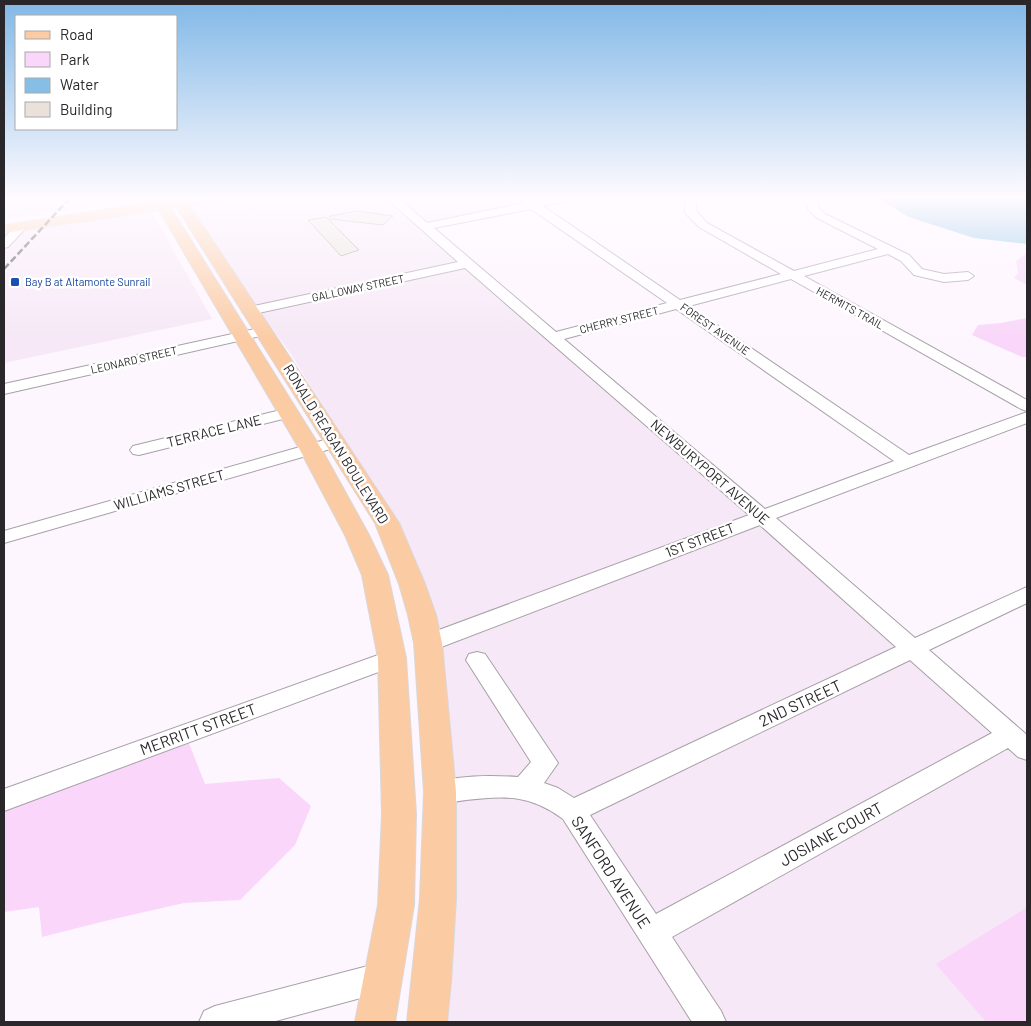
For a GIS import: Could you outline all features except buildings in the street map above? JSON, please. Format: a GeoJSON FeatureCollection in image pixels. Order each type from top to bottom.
{"type":"FeatureCollection","features":[{"type":"Feature","properties":{"kind":"main road","name":"RONALD REAGAN BOULEVARD"},"geometry":{"type":"LineString","coordinates":[[193,245],[240,336],[311,450],[357,535],[375,575],[392,658],[398,814],[396,905],[375,1022]]}},
{"type":"Feature","properties":{"kind":"main road","name":"RONALD REAGAN BOULEVARD"},"geometry":{"type":"LineString","coordinates":[[202,245],[264,331],[387,523],[412,584],[428,643],[440,792],[438,898],[427,1022]]}},
{"type":"Feature","properties":{"kind":"main road"},"geometry":{"type":"LineString","coordinates":[[392,658],[428,643]]}},
{"type":"Feature","properties":{"kind":"street","name":"NEWBURYPORT AVENUE"},"geometry":{"type":"LineString","coordinates":[[444,245],[762,516],[1019,743]]}},
{"type":"Feature","properties":{"kind":"street","name":"FOREST AVENUE"},"geometry":{"type":"LineString","coordinates":[[592,245],[907,462]]}},
{"type":"Feature","properties":{"kind":"street","name":"HERMITS TRAIL"},"geometry":{"type":"LineString","coordinates":[[738,245],[1027,406]]}},
{"type":"Feature","properties":{"kind":"street"},"geometry":{"type":"LineString","coordinates":[[879,245],[910,262],[918,272],[929,276],[944,278],[968,276]]}},
{"type":"Feature","properties":{"kind":"street","name":"CHERRY STREET"},"geometry":{"type":"LineString","coordinates":[[553,337],[889,250]]}},
{"type":"Feature","properties":{"kind":"street","name":"GALLOWAY STREET"},"geometry":{"type":"LineString","coordinates":[[249,312],[466,264]]}},
{"type":"Feature","properties":{"kind":"street","name":"LEONARD STREET"},"geometry":{"type":"LineString","coordinates":[[4,389],[264,331]]}},
{"type":"Feature","properties":{"kind":"street","name":"TERRACE LANE"},"geometry":{"type":"LineString","coordinates":[[139,450],[289,413]]}},
{"type":"Feature","properties":{"kind":"street","name":"1ST STREET"},"geometry":{"type":"LineString","coordinates":[[428,643],[1027,417]]}},
{"type":"Feature","properties":{"kind":"street","name":"WILLIAMS STREET"},"geometry":{"type":"LineString","coordinates":[[4,536],[335,442]]}},
{"type":"Feature","properties":{"kind":"street","name":"2ND STREET"},"geometry":{"type":"LineString","coordinates":[[572,811],[1027,594]]}},
{"type":"Feature","properties":{"kind":"street","name":"MERRITT STREET"},"geometry":{"type":"LineString","coordinates":[[4,800],[392,658]]}},
{"type":"Feature","properties":{"kind":"street"},"geometry":{"type":"LineString","coordinates":[[477,660],[545,763],[525,788]]}},
{"type":"Feature","properties":{"kind":"street","name":"JOSIANE COURT"},"geometry":{"type":"LineString","coordinates":[[651,933],[1019,743]]}},
{"type":"Feature","properties":{"kind":"street","name":"SANFORD AVENUE"},"geometry":{"type":"LineString","coordinates":[[440,792],[482,788],[525,788],[550,796],[572,811],[710,1022]]}},
{"type":"Feature","properties":{"kind":"street"},"geometry":{"type":"LineString","coordinates":[[215,1022],[383,977]]}},
{"type":"Feature","properties":{"kind":"shaded area"},"geometry":{"type":"Polygon","coordinates":[[[7,245],[170,245],[212,319],[4,363],[4,248],[7,245]]]}},
{"type":"Feature","properties":{"kind":"shaded area"},"geometry":{"type":"Polygon","coordinates":[[[213,245],[439,245],[460,263],[257,307],[213,245]]]}},
{"type":"Feature","properties":{"kind":"shaded area"},"geometry":{"type":"Polygon","coordinates":[[[464,267],[751,514],[439,632],[414,557],[390,508],[342,438],[291,354],[260,312],[464,267]]]}},
{"type":"Feature","properties":{"kind":"shaded area"},"geometry":{"type":"Polygon","coordinates":[[[761,522],[900,647],[571,800],[541,784],[552,760],[480,651],[466,658],[533,762],[521,778],[456,782],[442,645],[761,522]]]}},
{"type":"Feature","properties":{"kind":"shaded area"},"geometry":{"type":"Polygon","coordinates":[[[913,659],[996,731],[653,918],[585,816],[913,659]]]}},
{"type":"Feature","properties":{"kind":"shaded area"},"geometry":{"type":"Polygon","coordinates":[[[1012,746],[1027,759],[1027,907],[937,964],[986,1022],[723,1022],[667,938],[1012,746]]]}},
{"type":"Feature","properties":{"kind":"shaded area"},"geometry":{"type":"Polygon","coordinates":[[[483,797],[530,799],[565,817],[697,1022],[447,1021],[453,937],[456,800],[483,797]]]}},
{"type":"Feature","properties":{"kind":"green space"},"geometry":{"type":"Polygon","coordinates":[[[1027,253],[1027,285],[1014,278],[1018,273],[1016,261],[1027,253]]]}},
{"type":"Feature","properties":{"kind":"green space"},"geometry":{"type":"Polygon","coordinates":[[[1027,318],[1027,357],[1022,357],[972,335],[978,325],[1027,318]]]}},
{"type":"Feature","properties":{"kind":"green space"},"geometry":{"type":"Polygon","coordinates":[[[188,741],[205,784],[279,778],[311,806],[295,845],[240,900],[184,903],[42,937],[39,907],[4,912],[4,808],[188,741]]]}},
{"type":"Feature","properties":{"kind":"green space"},"geometry":{"type":"Polygon","coordinates":[[[1027,907],[1027,1022],[986,1022],[936,964],[1027,907]]]}},
{"type":"Feature","properties":{"kind":"railway"},"geometry":{"type":"LineString","coordinates":[[4,269],[26,245]]}},
{"type":"Feature","properties":{"kind":"place","name":"Bay B at Altamonte Sunrail"},"geometry":{"type":"Point","coordinates":[15,282]}}]}
